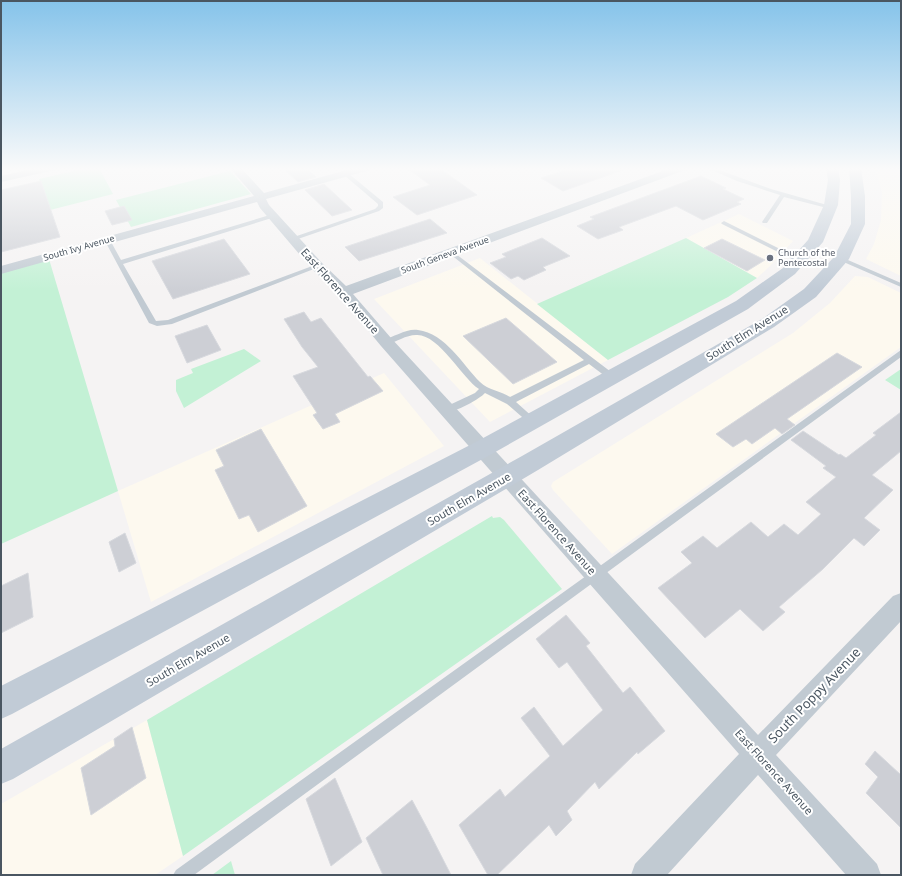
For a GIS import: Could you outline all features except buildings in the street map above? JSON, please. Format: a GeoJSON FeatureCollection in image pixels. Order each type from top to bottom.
{"type":"FeatureCollection","features":[{"type":"Feature","properties":{"kind":"main road"},"geometry":{"type":"LineString","coordinates":[[1,703],[482,449],[742,305],[789,270],[815,242],[830,209]]}},
{"type":"Feature","properties":{"kind":"main road","name":"South Elm Avenue"},"geometry":{"type":"LineString","coordinates":[[1,767],[507,477],[768,323],[810,293],[841,259],[858,224],[858,209]]}},
{"type":"Feature","properties":{"kind":"street","name":"South Ivy Avenue"},"geometry":{"type":"LineString","coordinates":[[1,270],[219,209]]}},
{"type":"Feature","properties":{"kind":"street","name":"East Florence Avenue"},"geometry":{"type":"LineString","coordinates":[[266,209],[317,266],[344,292],[446,410],[866,875]]}},
{"type":"Feature","properties":{"kind":"street","name":"South Geneva Avenue"},"geometry":{"type":"LineString","coordinates":[[344,292],[571,209]]}},
{"type":"Feature","properties":{"kind":"street","name":"South Poppy Avenue"},"geometry":{"type":"LineString","coordinates":[[646,875],[758,754],[901,604]]}},
{"type":"Feature","properties":{"kind":"lane"},"geometry":{"type":"LineString","coordinates":[[293,239],[378,209]]}},
{"type":"Feature","properties":{"kind":"lane"},"geometry":{"type":"LineString","coordinates":[[765,222],[774,209]]}},
{"type":"Feature","properties":{"kind":"lane"},"geometry":{"type":"LineString","coordinates":[[119,262],[272,216]]}},
{"type":"Feature","properties":{"kind":"lane"},"geometry":{"type":"LineString","coordinates":[[724,223],[798,260]]}},
{"type":"Feature","properties":{"kind":"lane"},"geometry":{"type":"LineString","coordinates":[[108,240],[153,323],[157,324],[169,322],[317,266]]}},
{"type":"Feature","properties":{"kind":"lane"},"geometry":{"type":"LineString","coordinates":[[452,253],[612,377]]}},
{"type":"Feature","properties":{"kind":"lane"},"geometry":{"type":"LineString","coordinates":[[841,259],[901,285]]}},
{"type":"Feature","properties":{"kind":"lane"},"geometry":{"type":"LineString","coordinates":[[386,342],[416,332],[424,333],[436,340],[478,385],[484,389],[500,394],[532,421]]}},
{"type":"Feature","properties":{"kind":"lane"},"geometry":{"type":"LineString","coordinates":[[181,875],[901,353]]}},
{"type":"Feature","properties":{"kind":"lane"},"geometry":{"type":"LineString","coordinates":[[510,401],[590,360]]}},
{"type":"Feature","properties":{"kind":"lane"},"geometry":{"type":"LineString","coordinates":[[446,410],[478,395],[484,389]]}},
{"type":"Feature","properties":{"kind":"shaded area"},"geometry":{"type":"Polygon","coordinates":[[[881,209],[901,209],[901,276],[866,259],[874,244],[881,220],[881,209]]]}},
{"type":"Feature","properties":{"kind":"shaded area"},"geometry":{"type":"Polygon","coordinates":[[[739,214],[793,241],[757,278],[686,238],[739,214]]]}},
{"type":"Feature","properties":{"kind":"shaded area"},"geometry":{"type":"Polygon","coordinates":[[[480,258],[608,360],[490,422],[374,299],[480,258]]]}},
{"type":"Feature","properties":{"kind":"shaded area"},"geometry":{"type":"Polygon","coordinates":[[[855,276],[868,277],[901,293],[901,347],[612,554],[553,490],[551,486],[553,482],[793,333],[830,303],[855,276]]]}},
{"type":"Feature","properties":{"kind":"shaded area"},"geometry":{"type":"Polygon","coordinates":[[[384,373],[444,446],[151,602],[118,491],[384,373]]]}},
{"type":"Feature","properties":{"kind":"shaded area"},"geometry":{"type":"Polygon","coordinates":[[[147,720],[183,856],[155,875],[1,875],[1,804],[147,720]]]}},
{"type":"Feature","properties":{"kind":"green space"},"geometry":{"type":"Polygon","coordinates":[[[121,209],[197,209],[131,227],[121,209]]]}},
{"type":"Feature","properties":{"kind":"green space"},"geometry":{"type":"Polygon","coordinates":[[[686,238],[757,278],[728,297],[608,360],[537,304],[686,238]]]}},
{"type":"Feature","properties":{"kind":"green space"},"geometry":{"type":"Polygon","coordinates":[[[49,259],[118,491],[1,544],[1,273],[49,259]]]}},
{"type":"Feature","properties":{"kind":"green space"},"geometry":{"type":"Polygon","coordinates":[[[244,349],[261,361],[184,408],[176,391],[176,380],[193,373],[191,369],[244,349]]]}},
{"type":"Feature","properties":{"kind":"green space"},"geometry":{"type":"Polygon","coordinates":[[[901,369],[901,390],[885,380],[901,369]]]}},
{"type":"Feature","properties":{"kind":"green space"},"geometry":{"type":"Polygon","coordinates":[[[492,516],[493,518],[500,517],[504,520],[562,589],[183,856],[147,720],[492,516]]]}},
{"type":"Feature","properties":{"kind":"green space"},"geometry":{"type":"Polygon","coordinates":[[[231,861],[235,875],[212,875],[231,861]]]}},
{"type":"Feature","properties":{"kind":"place","name":"Church of the Pentecostal"},"geometry":{"type":"Point","coordinates":[770,258]}}]}
